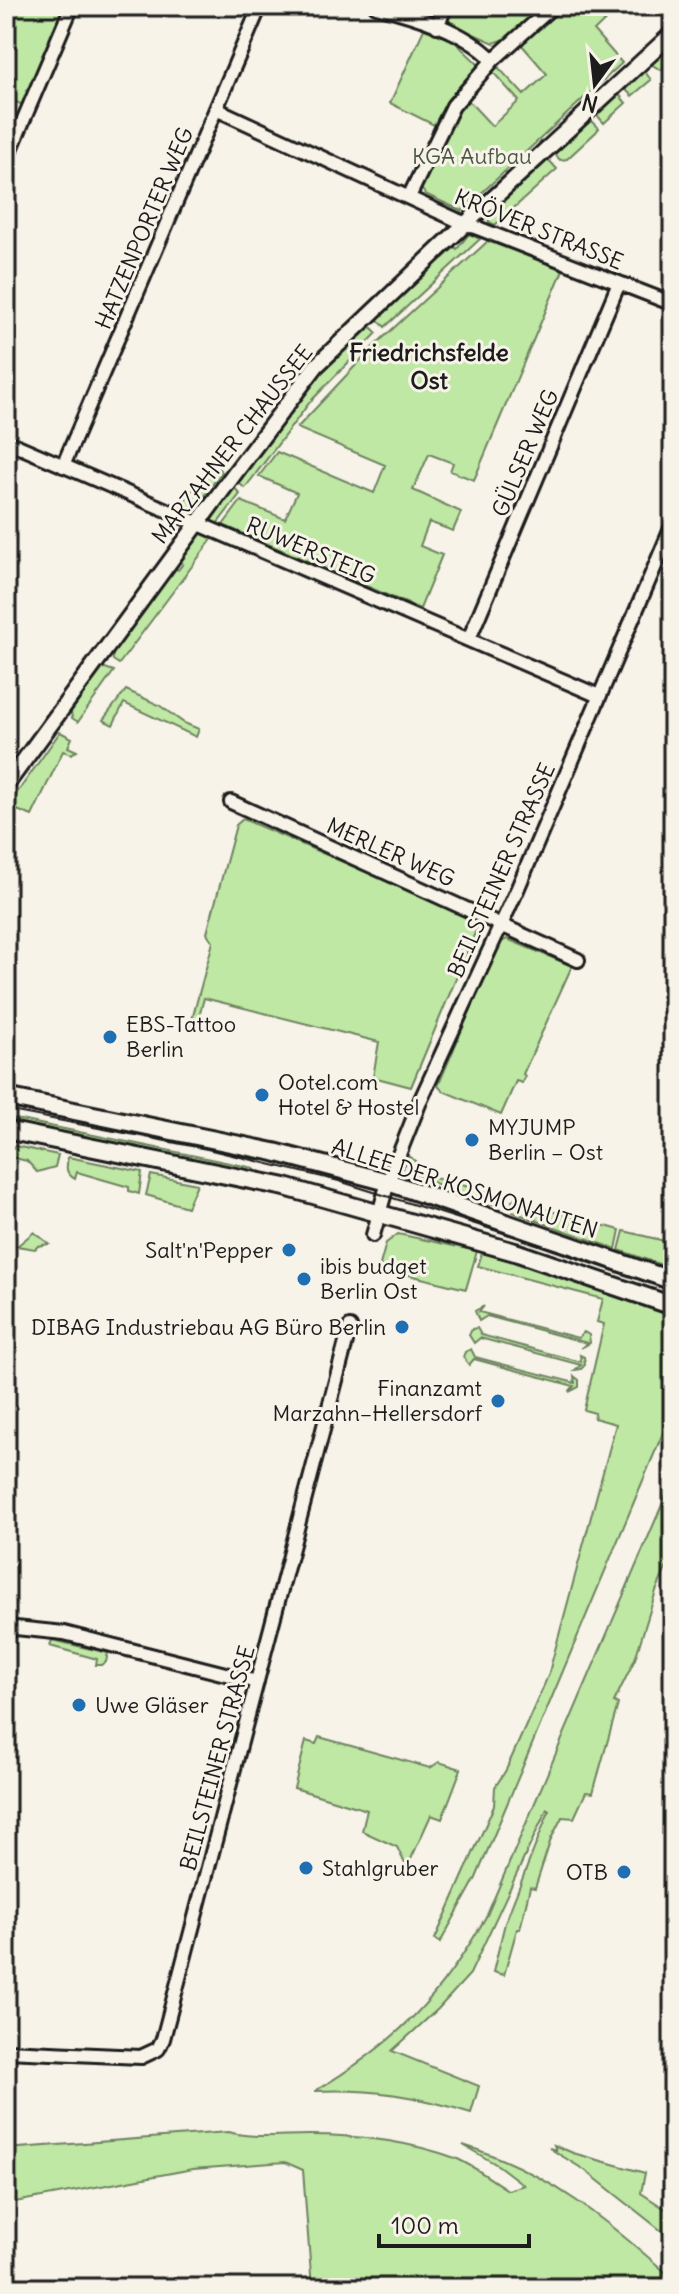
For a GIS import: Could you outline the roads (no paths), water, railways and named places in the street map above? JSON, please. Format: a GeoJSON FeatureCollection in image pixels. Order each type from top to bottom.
{"type":"FeatureCollection","features":[{"type":"Feature","properties":{"kind":"main road","name":"ALLEE DER KOSMONAUTEN"},"geometry":{"type":"LineString","coordinates":[[6,1097],[274,1152],[388,1182],[673,1281]]}},
{"type":"Feature","properties":{"kind":"main road","name":"ALLEE DER KOSMONAUTEN"},"geometry":{"type":"LineString","coordinates":[[6,1130],[285,1187],[515,1252],[673,1306]]}},
{"type":"Feature","properties":{"kind":"street"},"geometry":{"type":"LineString","coordinates":[[6,161],[72,6]]}},
{"type":"Feature","properties":{"kind":"street","name":"HATZENPORTER WEG"},"geometry":{"type":"LineString","coordinates":[[63,466],[260,6]]}},
{"type":"Feature","properties":{"kind":"street"},"geometry":{"type":"LineString","coordinates":[[376,6],[437,26],[480,46],[493,60]]}},
{"type":"Feature","properties":{"kind":"street"},"geometry":{"type":"LineString","coordinates":[[437,26],[446,6]]}},
{"type":"Feature","properties":{"kind":"street"},"geometry":{"type":"LineString","coordinates":[[409,197],[445,118],[466,88],[553,6]]}},
{"type":"Feature","properties":{"kind":"street","name":"MARZAHNER CHAUSSEE"},"geometry":{"type":"LineString","coordinates":[[6,785],[316,366],[673,33]]}},
{"type":"Feature","properties":{"kind":"street","name":"KRÖVER STRASSE"},"geometry":{"type":"LineString","coordinates":[[216,109],[467,223],[673,304]]}},
{"type":"Feature","properties":{"kind":"street","name":"GÜLSER WEG"},"geometry":{"type":"LineString","coordinates":[[469,639],[619,283]]}},
{"type":"Feature","properties":{"kind":"street","name":"RUWERSTEIG"},"geometry":{"type":"LineString","coordinates":[[6,441],[599,696]]}},
{"type":"Feature","properties":{"kind":"street","name":"BEILSTEINER STRASSE"},"geometry":{"type":"LineString","coordinates":[[373,1235],[388,1182],[421,1099],[517,890],[673,524]]}},
{"type":"Feature","properties":{"kind":"street","name":"MERLER WEG"},"geometry":{"type":"LineString","coordinates":[[231,802],[578,960]]}},
{"type":"Feature","properties":{"kind":"street","name":"BEILSTEINER STRASSE"},"geometry":{"type":"LineString","coordinates":[[6,2051],[141,2057],[158,2049],[163,2039],[350,1327]]}},
{"type":"Feature","properties":{"kind":"street"},"geometry":{"type":"LineString","coordinates":[[6,1627],[64,1633],[257,1682]]}},
{"type":"Feature","properties":{"kind":"tram line"},"geometry":{"type":"LineString","coordinates":[[6,1110],[207,1149],[339,1181],[567,1253],[673,1291]]}},
{"type":"Feature","properties":{"kind":"place","name":"EBS-Tattoo Berlin"},"geometry":{"type":"Point","coordinates":[110,1037]}},
{"type":"Feature","properties":{"kind":"place","name":"Ootel.com Hotel & Hostel"},"geometry":{"type":"Point","coordinates":[262,1095]}},
{"type":"Feature","properties":{"kind":"place","name":"MYJUMP Berlin – Ost"},"geometry":{"type":"Point","coordinates":[472,1140]}},
{"type":"Feature","properties":{"kind":"place","name":"Salt'n'Pepper"},"geometry":{"type":"Point","coordinates":[289,1250]}},
{"type":"Feature","properties":{"kind":"place","name":"ibis budget Berlin Ost"},"geometry":{"type":"Point","coordinates":[304,1279]}},
{"type":"Feature","properties":{"kind":"place","name":"DIBAG Industriebau AG Büro Berlin"},"geometry":{"type":"Point","coordinates":[402,1327]}},
{"type":"Feature","properties":{"kind":"place","name":"Finanzamt Marzahn–Hellersdorf"},"geometry":{"type":"Point","coordinates":[498,1401]}},
{"type":"Feature","properties":{"kind":"place","name":"Uwe Gläser"},"geometry":{"type":"Point","coordinates":[79,1705]}},
{"type":"Feature","properties":{"kind":"place","name":"Stahlgruber"},"geometry":{"type":"Point","coordinates":[306,1868]}},
{"type":"Feature","properties":{"kind":"place","name":"OTB"},"geometry":{"type":"Point","coordinates":[624,1872]}},
{"type":"Feature","properties":{"kind":"district","name":"Friedrichsfelde Ost"},"geometry":{"type":"Point","coordinates":[429,366]}},
{"type":"Feature","properties":{"kind":"park label","name":"KGA Aufbau"},"geometry":{"type":"Point","coordinates":[472,156]}}]}
